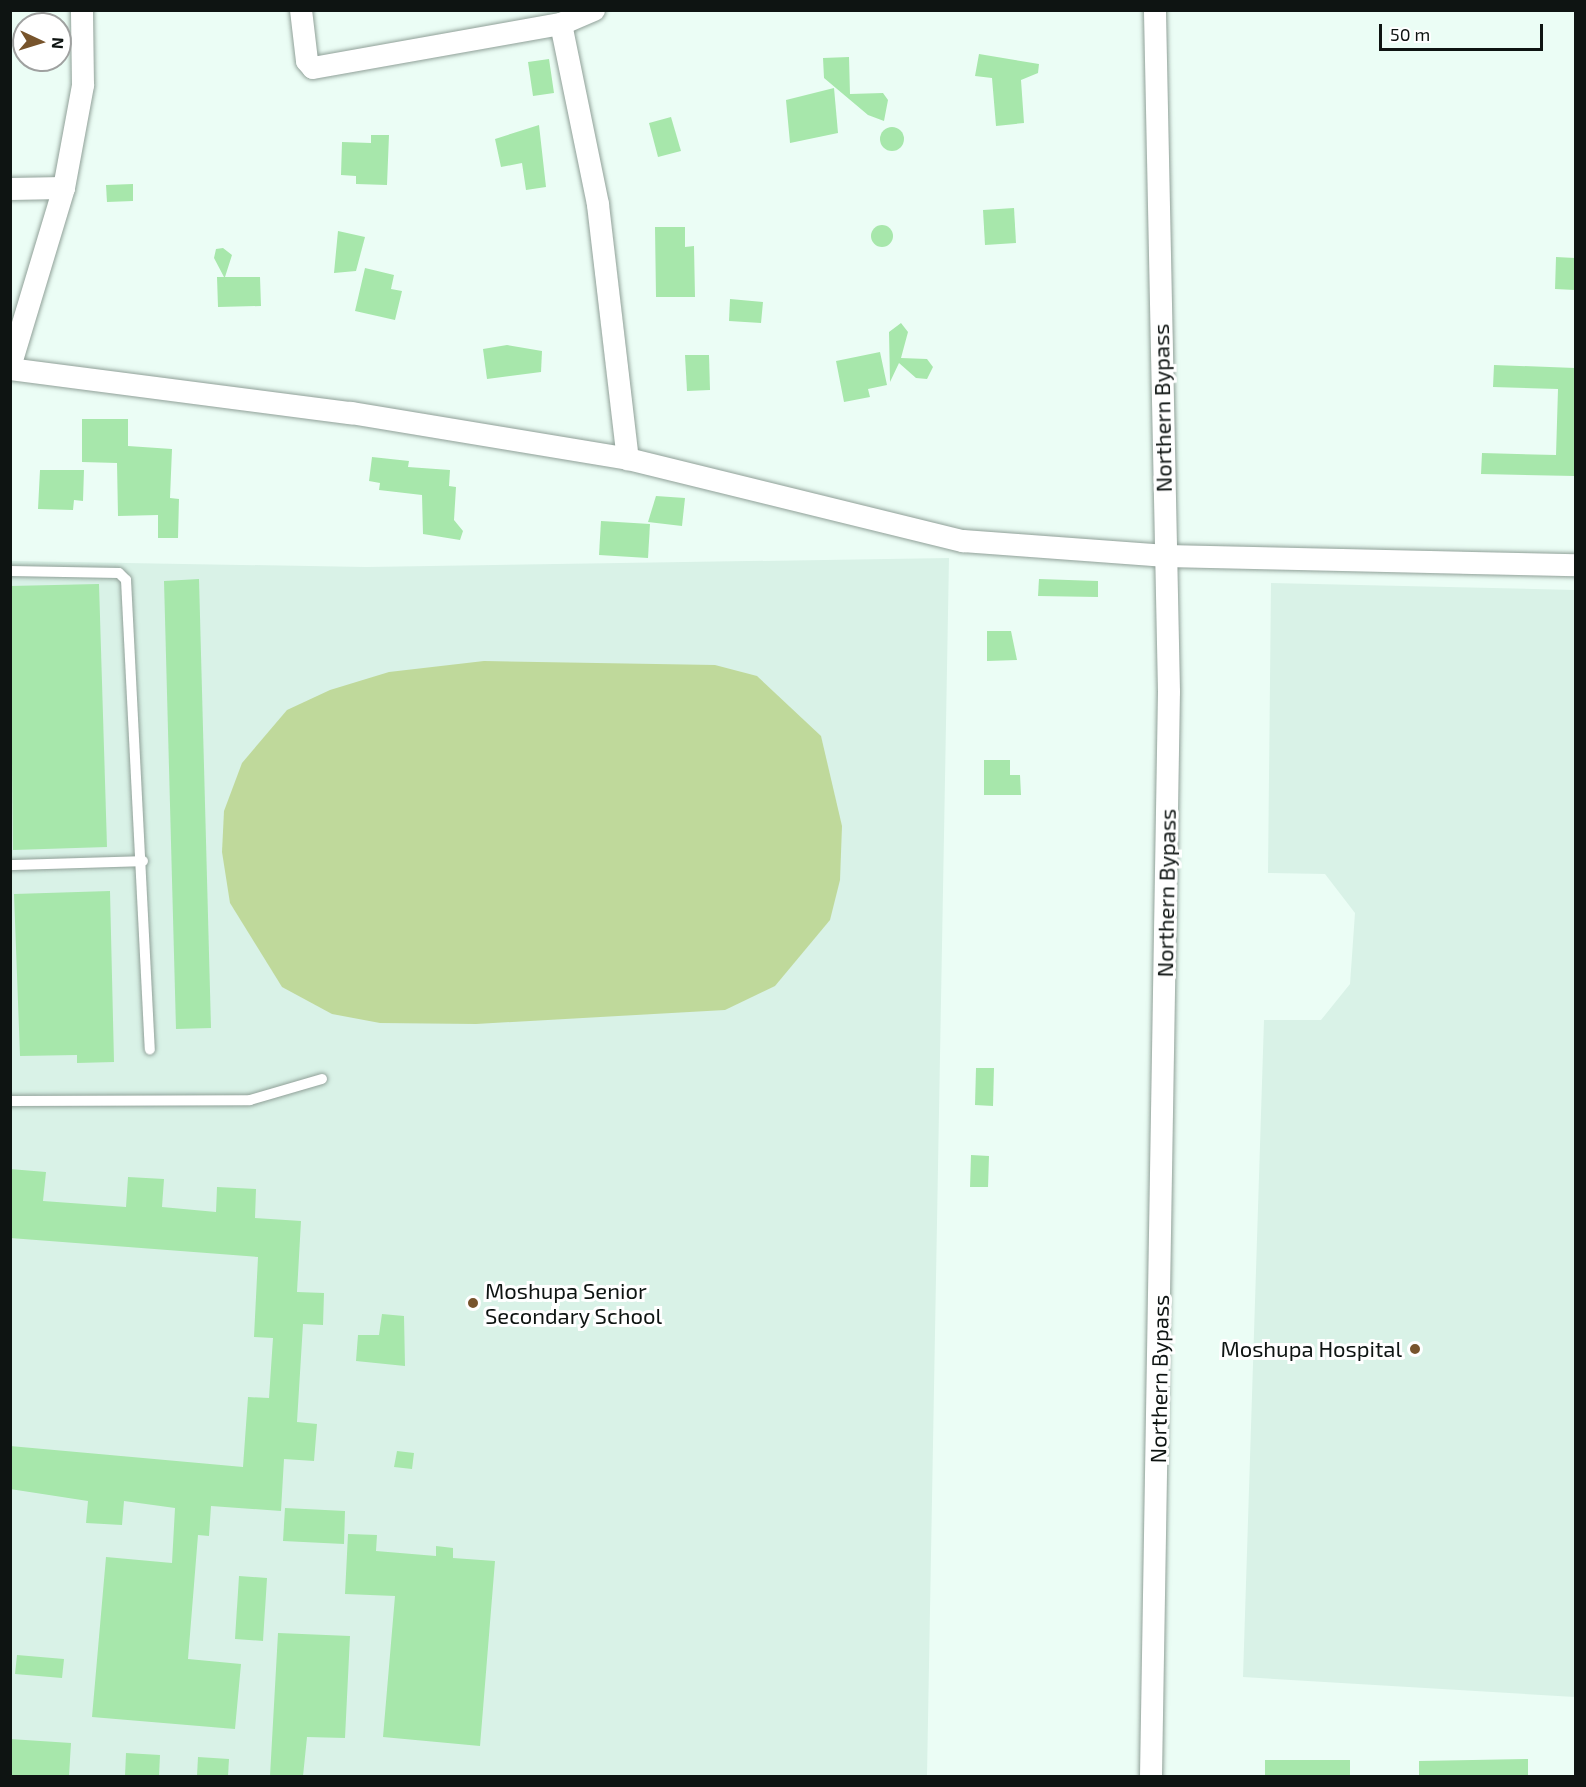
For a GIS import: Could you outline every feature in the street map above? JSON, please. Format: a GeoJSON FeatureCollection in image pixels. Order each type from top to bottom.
{"type":"FeatureCollection","features":[{"type":"Feature","properties":{"kind":"street"},"geometry":{"type":"LineString","coordinates":[[82,10],[83,85],[64,188],[10,368],[351,413],[628,459],[755,486],[941,539],[1166,556],[1575,565]]}},
{"type":"Feature","properties":{"kind":"street"},"geometry":{"type":"LineString","coordinates":[[301,10],[306,61],[313,68],[561,24],[594,10]]}},
{"type":"Feature","properties":{"kind":"street","name":"Northern Bypass"},"geometry":{"type":"LineString","coordinates":[[1151,1776],[1169,692],[1155,10]]}},
{"type":"Feature","properties":{"kind":"street"},"geometry":{"type":"LineString","coordinates":[[561,24],[598,205],[628,459]]}},
{"type":"Feature","properties":{"kind":"street"},"geometry":{"type":"LineString","coordinates":[[10,189],[64,188]]}},
{"type":"Feature","properties":{"kind":"lane"},"geometry":{"type":"LineString","coordinates":[[10,571],[118,573],[126,580],[143,861],[150,1049]]}},
{"type":"Feature","properties":{"kind":"lane"},"geometry":{"type":"LineString","coordinates":[[10,866],[143,861]]}},
{"type":"Feature","properties":{"kind":"lane"},"geometry":{"type":"LineString","coordinates":[[10,1101],[250,1100],[322,1079]]}},
{"type":"Feature","properties":{"kind":"shaded area","name":"Moshupa Senior Secondary School"},"geometry":{"type":"Polygon","coordinates":[[[949,558],[927,1776],[11,1776],[11,561],[366,567],[949,558]]]}},
{"type":"Feature","properties":{"kind":"shaded area","name":"Moshupa Hospital"},"geometry":{"type":"Polygon","coordinates":[[[1271,583],[1575,590],[1575,1697],[1243,1677],[1264,1020],[1321,1020],[1350,984],[1355,913],[1325,874],[1268,873],[1271,583]]]}},
{"type":"Feature","properties":{"kind":"green space"},"geometry":{"type":"Polygon","coordinates":[[[484,661],[715,665],[757,676],[821,736],[842,826],[840,880],[830,920],[775,986],[725,1010],[476,1024],[380,1023],[332,1014],[282,987],[230,903],[222,852],[224,811],[242,763],[287,710],[330,690],[389,672],[484,661]]]}},
{"type":"Feature","properties":{"kind":"building"},"geometry":{"type":"Polygon","coordinates":[[[979,54],[1039,64],[1038,73],[1021,80],[1024,123],[996,126],[992,78],[975,76],[979,54]]]}},
{"type":"Feature","properties":{"kind":"building"},"geometry":{"type":"Polygon","coordinates":[[[849,57],[850,94],[883,93],[888,100],[884,121],[868,115],[824,78],[823,58],[849,57]]]}},
{"type":"Feature","properties":{"kind":"building"},"geometry":{"type":"Polygon","coordinates":[[[549,59],[554,93],[533,96],[528,62],[549,59]]]}},
{"type":"Feature","properties":{"kind":"building"},"geometry":{"type":"Polygon","coordinates":[[[834,88],[838,133],[790,143],[786,100],[834,88]]]}},
{"type":"Feature","properties":{"kind":"building"},"geometry":{"type":"Polygon","coordinates":[[[671,117],[681,151],[658,157],[649,123],[671,117]]]}},
{"type":"Feature","properties":{"kind":"building"},"geometry":{"type":"Polygon","coordinates":[[[539,125],[546,187],[526,190],[522,163],[501,167],[495,139],[539,125]]]}},
{"type":"Feature","properties":{"kind":"building"},"geometry":{"type":"Polygon","coordinates":[[[892,127],[900,131],[904,139],[900,147],[892,151],[884,147],[880,139],[884,131],[892,127]]]}},
{"type":"Feature","properties":{"kind":"building"},"geometry":{"type":"Polygon","coordinates":[[[371,135],[389,135],[387,185],[356,184],[356,176],[341,175],[342,142],[371,143],[371,135]]]}},
{"type":"Feature","properties":{"kind":"building"},"geometry":{"type":"Polygon","coordinates":[[[133,184],[133,201],[107,202],[106,185],[133,184]]]}},
{"type":"Feature","properties":{"kind":"building"},"geometry":{"type":"Polygon","coordinates":[[[1014,208],[1016,243],[985,245],[983,210],[1014,208]]]}},
{"type":"Feature","properties":{"kind":"building"},"geometry":{"type":"Polygon","coordinates":[[[882,225],[890,228],[893,236],[890,244],[882,247],[874,244],[871,236],[874,228],[882,225]]]}},
{"type":"Feature","properties":{"kind":"building"},"geometry":{"type":"Polygon","coordinates":[[[655,227],[685,227],[685,247],[694,246],[695,297],[656,297],[655,227]]]}},
{"type":"Feature","properties":{"kind":"building"},"geometry":{"type":"Polygon","coordinates":[[[338,231],[365,237],[356,271],[334,273],[338,231]]]}},
{"type":"Feature","properties":{"kind":"building"},"geometry":{"type":"Polygon","coordinates":[[[223,248],[232,255],[225,277],[260,277],[261,306],[218,307],[217,277],[224,277],[214,258],[216,249],[223,248]]]}},
{"type":"Feature","properties":{"kind":"building"},"geometry":{"type":"Polygon","coordinates":[[[1556,257],[1575,258],[1575,290],[1555,289],[1556,257]]]}},
{"type":"Feature","properties":{"kind":"building"},"geometry":{"type":"Polygon","coordinates":[[[365,268],[394,275],[391,289],[402,291],[395,320],[355,311],[365,268]]]}},
{"type":"Feature","properties":{"kind":"building"},"geometry":{"type":"Polygon","coordinates":[[[730,299],[763,302],[761,323],[729,321],[730,299]]]}},
{"type":"Feature","properties":{"kind":"building"},"geometry":{"type":"Polygon","coordinates":[[[901,323],[908,332],[901,358],[927,359],[933,367],[927,379],[916,378],[899,363],[890,382],[889,332],[901,323]]]}},
{"type":"Feature","properties":{"kind":"building"},"geometry":{"type":"Polygon","coordinates":[[[507,345],[542,351],[541,372],[487,379],[483,349],[507,345]]]}},
{"type":"Feature","properties":{"kind":"building"},"geometry":{"type":"Polygon","coordinates":[[[880,352],[887,385],[868,389],[870,397],[844,402],[836,361],[880,352]]]}},
{"type":"Feature","properties":{"kind":"building"},"geometry":{"type":"Polygon","coordinates":[[[685,355],[709,355],[710,390],[687,391],[685,355]]]}},
{"type":"Feature","properties":{"kind":"building"},"geometry":{"type":"Polygon","coordinates":[[[1494,365],[1575,368],[1575,476],[1481,474],[1482,453],[1556,455],[1558,389],[1493,387],[1494,365]]]}},
{"type":"Feature","properties":{"kind":"building"},"geometry":{"type":"Polygon","coordinates":[[[82,419],[128,419],[128,446],[172,449],[170,498],[179,499],[178,538],[158,538],[158,515],[118,516],[117,463],[82,462],[82,419]]]}},
{"type":"Feature","properties":{"kind":"building"},"geometry":{"type":"Polygon","coordinates":[[[372,457],[409,461],[408,467],[450,470],[449,486],[456,487],[454,520],[463,531],[460,540],[423,534],[422,495],[379,490],[380,483],[369,481],[372,457]]]}},
{"type":"Feature","properties":{"kind":"building"},"geometry":{"type":"Polygon","coordinates":[[[40,470],[84,470],[83,501],[74,500],[73,510],[38,509],[40,470]]]}},
{"type":"Feature","properties":{"kind":"building"},"geometry":{"type":"Polygon","coordinates":[[[656,496],[685,498],[682,526],[648,522],[656,496]]]}},
{"type":"Feature","properties":{"kind":"building"},"geometry":{"type":"Polygon","coordinates":[[[601,521],[650,524],[648,558],[599,555],[601,521]]]}},
{"type":"Feature","properties":{"kind":"building"},"geometry":{"type":"Polygon","coordinates":[[[199,579],[211,1028],[176,1029],[164,581],[199,579]]]}},
{"type":"Feature","properties":{"kind":"building"},"geometry":{"type":"Polygon","coordinates":[[[1039,579],[1098,581],[1098,597],[1038,596],[1039,579]]]}},
{"type":"Feature","properties":{"kind":"building"},"geometry":{"type":"Polygon","coordinates":[[[99,584],[107,847],[13,850],[10,586],[99,584]]]}},
{"type":"Feature","properties":{"kind":"building"},"geometry":{"type":"Polygon","coordinates":[[[987,631],[1011,631],[1017,660],[987,661],[987,631]]]}},
{"type":"Feature","properties":{"kind":"building"},"geometry":{"type":"Polygon","coordinates":[[[984,760],[1010,760],[1010,775],[1020,775],[1021,795],[984,795],[984,760]]]}},
{"type":"Feature","properties":{"kind":"building"},"geometry":{"type":"Polygon","coordinates":[[[110,891],[114,1062],[77,1063],[77,1055],[20,1056],[14,894],[110,891]]]}},
{"type":"Feature","properties":{"kind":"building"},"geometry":{"type":"Polygon","coordinates":[[[976,1068],[994,1068],[993,1106],[975,1105],[976,1068]]]}},
{"type":"Feature","properties":{"kind":"building"},"geometry":{"type":"Polygon","coordinates":[[[971,1155],[989,1156],[988,1187],[970,1187],[971,1155]]]}},
{"type":"Feature","properties":{"kind":"building"},"geometry":{"type":"Polygon","coordinates":[[[10,1169],[46,1172],[43,1201],[126,1207],[128,1177],[164,1179],[162,1207],[216,1212],[217,1187],[256,1189],[255,1218],[301,1221],[297,1292],[324,1293],[323,1325],[303,1324],[297,1422],[317,1424],[314,1461],[284,1459],[281,1511],[211,1506],[209,1536],[198,1535],[188,1659],[241,1664],[235,1729],[92,1717],[106,1557],[172,1563],[175,1508],[124,1501],[122,1525],[86,1523],[88,1501],[10,1489],[10,1446],[243,1467],[248,1397],[269,1398],[273,1338],[254,1337],[258,1257],[10,1238],[10,1169]]]}},
{"type":"Feature","properties":{"kind":"building"},"geometry":{"type":"Polygon","coordinates":[[[382,1314],[404,1316],[405,1366],[356,1361],[358,1335],[379,1335],[382,1314]]]}},
{"type":"Feature","properties":{"kind":"building"},"geometry":{"type":"Polygon","coordinates":[[[397,1451],[414,1453],[412,1469],[394,1467],[397,1451]]]}},
{"type":"Feature","properties":{"kind":"building"},"geometry":{"type":"Polygon","coordinates":[[[285,1508],[345,1511],[344,1544],[283,1541],[285,1508]]]}},
{"type":"Feature","properties":{"kind":"building"},"geometry":{"type":"Polygon","coordinates":[[[348,1534],[377,1535],[376,1551],[436,1556],[436,1546],[453,1548],[453,1558],[495,1561],[480,1746],[383,1737],[395,1596],[345,1594],[348,1534]]]}},
{"type":"Feature","properties":{"kind":"building"},"geometry":{"type":"Polygon","coordinates":[[[239,1576],[267,1578],[263,1641],[235,1639],[239,1576]]]}},
{"type":"Feature","properties":{"kind":"building"},"geometry":{"type":"Polygon","coordinates":[[[278,1633],[350,1636],[345,1738],[307,1737],[303,1776],[270,1776],[278,1633]]]}},
{"type":"Feature","properties":{"kind":"building"},"geometry":{"type":"Polygon","coordinates":[[[17,1655],[64,1659],[62,1678],[15,1674],[17,1655]]]}},
{"type":"Feature","properties":{"kind":"building"},"geometry":{"type":"Polygon","coordinates":[[[10,1739],[71,1743],[69,1776],[10,1776],[10,1739]]]}},
{"type":"Feature","properties":{"kind":"building"},"geometry":{"type":"Polygon","coordinates":[[[126,1753],[160,1755],[159,1776],[125,1776],[126,1753]]]}},
{"type":"Feature","properties":{"kind":"building"},"geometry":{"type":"Polygon","coordinates":[[[198,1757],[229,1759],[228,1776],[197,1776],[198,1757]]]}},
{"type":"Feature","properties":{"kind":"building"},"geometry":{"type":"Polygon","coordinates":[[[1528,1759],[1528,1776],[1419,1776],[1419,1761],[1528,1759]]]}},
{"type":"Feature","properties":{"kind":"building"},"geometry":{"type":"Polygon","coordinates":[[[1265,1760],[1350,1760],[1350,1776],[1265,1776],[1265,1760]]]}},
{"type":"Feature","properties":{"kind":"place","name":"Moshupa Senior Secondary School"},"geometry":{"type":"Point","coordinates":[473,1303]}},
{"type":"Feature","properties":{"kind":"place","name":"Moshupa Hospital"},"geometry":{"type":"Point","coordinates":[1415,1349]}}]}
